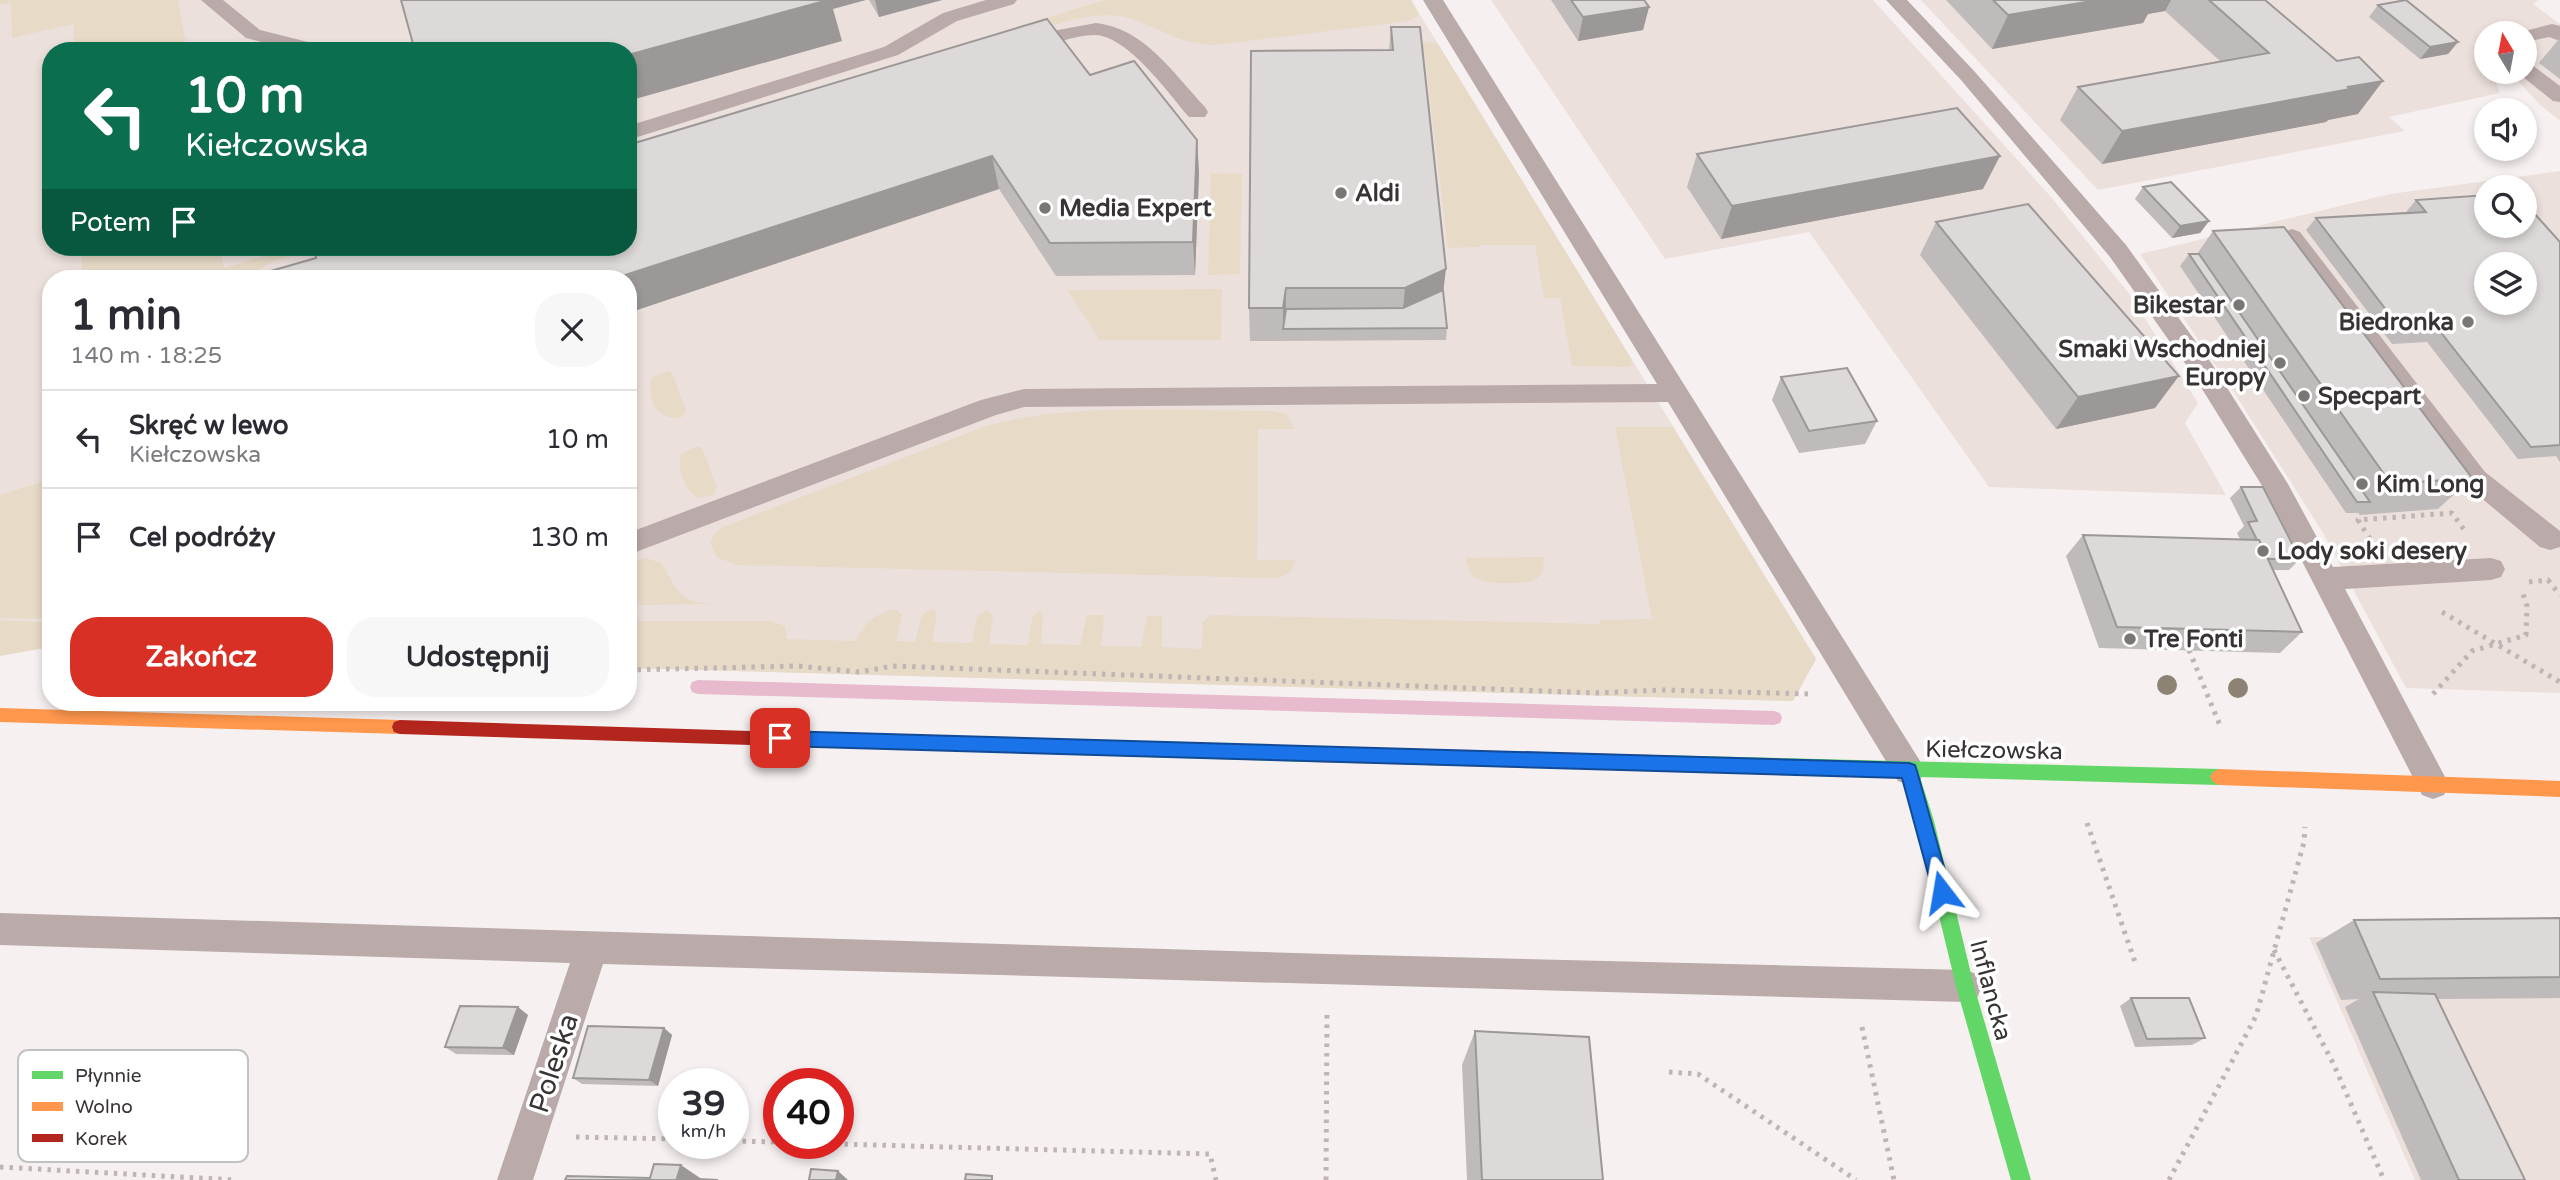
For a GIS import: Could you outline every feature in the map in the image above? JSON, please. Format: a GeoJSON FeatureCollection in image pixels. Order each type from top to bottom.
{"type":"FeatureCollection","features":[{"type":"Feature","properties":{"kind":"street","name":"Kiełczowska"},"geometry":{"type":"LineString","coordinates":[[0,715],[2560,789]]}},
{"type":"Feature","properties":{"kind":"street","name":"Inflancka"},"geometry":{"type":"LineString","coordinates":[[1909,771],[1925,821],[1965,986],[2021,1180]]}},
{"type":"Feature","properties":{"kind":"lane"},"geometry":{"type":"LineString","coordinates":[[211,0],[253,34],[285,42]]}},
{"type":"Feature","properties":{"kind":"lane"},"geometry":{"type":"LineString","coordinates":[[637,130],[891,51],[950,17],[1007,0]]}},
{"type":"Feature","properties":{"kind":"lane"},"geometry":{"type":"LineString","coordinates":[[1433,0],[1909,771]]}},
{"type":"Feature","properties":{"kind":"lane"},"geometry":{"type":"LineString","coordinates":[[1896,0],[1968,76],[2118,251],[2203,370],[2279,491],[2433,785]]}},
{"type":"Feature","properties":{"kind":"lane"},"geometry":{"type":"LineString","coordinates":[[1011,52],[1077,32],[1104,30],[1127,39],[1198,112]]}},
{"type":"Feature","properties":{"kind":"lane"},"geometry":{"type":"LineString","coordinates":[[2538,33],[2552,30],[2560,35]]}},
{"type":"Feature","properties":{"kind":"lane"},"geometry":{"type":"LineString","coordinates":[[2538,79],[2560,96]]}},
{"type":"Feature","properties":{"kind":"lane"},"geometry":{"type":"LineString","coordinates":[[2291,236],[2476,479],[2557,543]]}},
{"type":"Feature","properties":{"kind":"lane"},"geometry":{"type":"LineString","coordinates":[[637,541],[990,407],[1024,398],[1677,393]]}},
{"type":"Feature","properties":{"kind":"lane"},"geometry":{"type":"LineString","coordinates":[[2325,579],[2491,569]]}},
{"type":"Feature","properties":{"kind":"lane"},"geometry":{"type":"LineString","coordinates":[[0,929],[1327,970],[1965,986]]}},
{"type":"Feature","properties":{"kind":"lane","name":"Poleska"},"geometry":{"type":"LineString","coordinates":[[515,1180],[592,946]]}},
{"type":"Feature","properties":{"kind":"path"},"geometry":{"type":"LineString","coordinates":[[2425,702],[2472,651],[2526,635],[2527,606],[2519,583]]}},
{"type":"Feature","properties":{"kind":"path"},"geometry":{"type":"LineString","coordinates":[[2439,610],[2560,682]]}},
{"type":"Feature","properties":{"kind":"path"},"geometry":{"type":"LineString","coordinates":[[2189,650],[2221,728]]}},
{"type":"Feature","properties":{"kind":"path"},"geometry":{"type":"LineString","coordinates":[[637,670],[798,666],[859,672],[893,666],[1596,693],[1674,690],[1865,696]]}},
{"type":"Feature","properties":{"kind":"path"},"geometry":{"type":"LineString","coordinates":[[2087,823],[2136,965]]}},
{"type":"Feature","properties":{"kind":"path"},"geometry":{"type":"LineString","coordinates":[[2169,1180],[2256,1016],[2304,842],[2305,826]]}},
{"type":"Feature","properties":{"kind":"path"},"geometry":{"type":"LineString","coordinates":[[2274,949],[2334,1065],[2384,1180]]}},
{"type":"Feature","properties":{"kind":"path"},"geometry":{"type":"LineString","coordinates":[[1326,1180],[1327,970]]}},
{"type":"Feature","properties":{"kind":"path"},"geometry":{"type":"LineString","coordinates":[[1853,983],[1894,1180]]}},
{"type":"Feature","properties":{"kind":"path"},"geometry":{"type":"LineString","coordinates":[[1669,1072],[1698,1074],[1856,1180]]}},
{"type":"Feature","properties":{"kind":"path"},"geometry":{"type":"LineString","coordinates":[[530,1135],[658,1139]]}},
{"type":"Feature","properties":{"kind":"path"},"geometry":{"type":"LineString","coordinates":[[854,1145],[1210,1154],[1216,1180]]}},
{"type":"Feature","properties":{"kind":"path"},"geometry":{"type":"LineString","coordinates":[[0,1167],[234,1180]]}},
{"type":"Feature","properties":{"kind":"shaded area"},"geometry":{"type":"Polygon","coordinates":[[[0,0],[1411,0],[1816,659],[1793,701],[637,668],[637,270],[42,270],[42,622],[0,620],[0,0]]]}},
{"type":"Feature","properties":{"kind":"shaded area"},"geometry":{"type":"Polygon","coordinates":[[[0,0],[178,0],[185,42],[74,42],[73,24],[12,38],[11,3],[0,5],[0,0]]]}},
{"type":"Feature","properties":{"kind":"shaded area"},"geometry":{"type":"Polygon","coordinates":[[[1105,0],[1411,0],[1419,14],[1402,22],[1214,45],[1182,39],[1126,18],[1105,15],[1084,18],[1052,26],[1050,24],[637,151],[637,142],[1105,0]]]}},
{"type":"Feature","properties":{"kind":"shaded area"},"geometry":{"type":"Polygon","coordinates":[[[1491,0],[1873,0],[2052,198],[2131,296],[2198,403],[2185,423],[2226,495],[1989,487],[1809,232],[1665,259],[1491,0]]]}},
{"type":"Feature","properties":{"kind":"shaded area"},"geometry":{"type":"Polygon","coordinates":[[[1921,0],[2539,0],[2533,4],[2560,24],[2560,121],[2521,84],[2538,84],[2538,21],[2474,21],[2474,84],[2497,84],[2500,93],[2389,117],[2405,131],[2098,190],[1921,0]]]}},
{"type":"Feature","properties":{"kind":"shaded area"},"geometry":{"type":"Polygon","coordinates":[[[1426,42],[1438,44],[1632,360],[1630,367],[1572,366],[1560,298],[1544,298],[1535,245],[1448,248],[1424,49],[1385,47],[1426,42]]]}},
{"type":"Feature","properties":{"kind":"shaded area"},"geometry":{"type":"Polygon","coordinates":[[[2560,171],[2560,693],[2406,688],[2323,533],[2235,394],[2140,254],[2390,194],[2474,183],[2474,238],[2537,238],[2537,175],[2530,175],[2560,171]]]}},
{"type":"Feature","properties":{"kind":"shaded area"},"geometry":{"type":"Polygon","coordinates":[[[1211,173],[1242,174],[1240,274],[1208,275],[1211,173]]]}},
{"type":"Feature","properties":{"kind":"shaded area"},"geometry":{"type":"Polygon","coordinates":[[[81,256],[222,256],[224,268],[263,256],[291,256],[274,261],[259,270],[82,270],[81,256]]]}},
{"type":"Feature","properties":{"kind":"shaded area"},"geometry":{"type":"Polygon","coordinates":[[[1222,289],[1221,340],[1100,340],[1067,290],[1222,289]]]}},
{"type":"Feature","properties":{"kind":"shaded area"},"geometry":{"type":"Polygon","coordinates":[[[668,371],[672,373],[686,410],[682,417],[674,418],[661,413],[652,401],[652,378],[668,371]]]}},
{"type":"Feature","properties":{"kind":"shaded area"},"geometry":{"type":"Polygon","coordinates":[[[1094,410],[1272,411],[1286,414],[1295,429],[1258,429],[1257,560],[1296,560],[1289,572],[1276,578],[738,565],[718,558],[710,543],[714,534],[723,527],[989,425],[1058,413],[1094,410]]]}},
{"type":"Feature","properties":{"kind":"shaded area"},"geometry":{"type":"Polygon","coordinates":[[[1615,427],[1673,427],[1816,659],[1793,701],[637,668],[637,621],[771,621],[785,626],[787,639],[855,641],[871,620],[894,609],[902,614],[896,641],[915,642],[922,615],[931,609],[936,611],[937,616],[932,642],[972,643],[977,617],[987,610],[993,616],[989,644],[1028,645],[1032,618],[1039,611],[1043,614],[1041,644],[1080,645],[1087,615],[1102,615],[1104,620],[1101,646],[1141,647],[1147,616],[1162,616],[1162,647],[1202,649],[1203,622],[1211,615],[1600,624],[1600,620],[1652,619],[1615,427]]]}},
{"type":"Feature","properties":{"kind":"shaded area"},"geometry":{"type":"Polygon","coordinates":[[[698,446],[702,448],[717,487],[713,495],[698,498],[686,484],[680,460],[681,454],[698,446]]]}},
{"type":"Feature","properties":{"kind":"shaded area"},"geometry":{"type":"Polygon","coordinates":[[[42,482],[42,619],[0,618],[0,495],[42,482]]]}},
{"type":"Feature","properties":{"kind":"shaded area"},"geometry":{"type":"Polygon","coordinates":[[[1543,557],[1544,566],[1539,577],[1528,582],[1514,583],[1482,581],[1470,571],[1466,558],[1543,557]]]}},
{"type":"Feature","properties":{"kind":"shaded area"},"geometry":{"type":"Polygon","coordinates":[[[646,558],[661,563],[680,593],[692,600],[712,604],[642,605],[637,602],[637,560],[646,558]]]}},
{"type":"Feature","properties":{"kind":"shaded area"},"geometry":{"type":"Polygon","coordinates":[[[0,620],[42,622],[42,649],[0,656],[0,620]]]}},
{"type":"Feature","properties":{"kind":"shaded area"},"geometry":{"type":"Polygon","coordinates":[[[2560,936],[2560,1180],[2415,1180],[2309,937],[2560,936]]]}},
{"type":"Feature","properties":{"kind":"building"},"geometry":{"type":"Polygon","coordinates":[[[401,0],[828,0],[637,53],[637,42],[413,42],[401,0]]]}},
{"type":"Feature","properties":{"kind":"building"},"geometry":{"type":"Polygon","coordinates":[[[1571,0],[1644,0],[1649,7],[1583,17],[1571,0]]]}},
{"type":"Feature","properties":{"kind":"building"},"geometry":{"type":"Polygon","coordinates":[[[1993,0],[2098,0],[2008,15],[1993,0]]]}},
{"type":"Feature","properties":{"kind":"building"},"geometry":{"type":"Polygon","coordinates":[[[2209,0],[2265,0],[2337,61],[2359,57],[2383,81],[2122,131],[2078,87],[2269,53],[2209,0]]]}},
{"type":"Feature","properties":{"kind":"building"},"geometry":{"type":"Polygon","coordinates":[[[2406,0],[2458,42],[2430,47],[2378,5],[2406,0]]]}},
{"type":"Feature","properties":{"kind":"building"},"geometry":{"type":"Polygon","coordinates":[[[1047,19],[1090,75],[1134,61],[1197,140],[1193,242],[1050,243],[992,156],[637,271],[274,270],[316,256],[637,256],[637,142],[1047,19]]]}},
{"type":"Feature","properties":{"kind":"building","name":"Aldi"},"geometry":{"type":"Polygon","coordinates":[[[1391,27],[1420,27],[1446,269],[1405,288],[1286,288],[1283,308],[1249,308],[1251,51],[1393,50],[1391,27]]]}},
{"type":"Feature","properties":{"kind":"building"},"geometry":{"type":"Polygon","coordinates":[[[1957,108],[2000,156],[1732,206],[1697,154],[1957,108]]]}},
{"type":"Feature","properties":{"kind":"building"},"geometry":{"type":"Polygon","coordinates":[[[2171,182],[2209,221],[2180,226],[2143,187],[2171,182]]]}},
{"type":"Feature","properties":{"kind":"building","name":"Biedronka"},"geometry":{"type":"Polygon","coordinates":[[[2474,196],[2474,238],[2537,238],[2537,216],[2560,242],[2560,445],[2531,447],[2439,330],[2403,332],[2316,218],[2426,212],[2416,200],[2474,196]]]}},
{"type":"Feature","properties":{"kind":"building"},"geometry":{"type":"Polygon","coordinates":[[[2028,204],[2179,376],[2078,397],[1936,222],[2028,204]]]}},
{"type":"Feature","properties":{"kind":"building"},"geometry":{"type":"Polygon","coordinates":[[[2284,227],[2472,478],[2391,484],[2213,231],[2284,227]]]}},
{"type":"Feature","properties":{"kind":"building"},"geometry":{"type":"Polygon","coordinates":[[[2189,254],[2199,254],[2370,502],[2357,502],[2189,254]]]}},
{"type":"Feature","properties":{"kind":"building"},"geometry":{"type":"Polygon","coordinates":[[[1443,290],[1447,328],[1283,329],[1286,309],[1403,308],[1443,290]]]}},
{"type":"Feature","properties":{"kind":"building"},"geometry":{"type":"Polygon","coordinates":[[[1847,368],[1877,421],[1809,431],[1781,377],[1847,368]]]}},
{"type":"Feature","properties":{"kind":"building"},"geometry":{"type":"Polygon","coordinates":[[[2241,487],[2263,487],[2300,559],[2268,559],[2248,522],[2257,521],[2241,487]]]}},
{"type":"Feature","properties":{"kind":"building"},"geometry":{"type":"Polygon","coordinates":[[[2083,535],[2259,540],[2302,632],[2117,627],[2083,535]]]}},
{"type":"Feature","properties":{"kind":"building"},"geometry":{"type":"Polygon","coordinates":[[[2560,918],[2560,977],[2380,979],[2354,920],[2560,918]]]}},
{"type":"Feature","properties":{"kind":"building"},"geometry":{"type":"Polygon","coordinates":[[[2373,992],[2435,994],[2525,1180],[2459,1180],[2373,992]]]}},
{"type":"Feature","properties":{"kind":"building"},"geometry":{"type":"Polygon","coordinates":[[[2131,998],[2189,998],[2205,1038],[2147,1039],[2131,998]]]}},
{"type":"Feature","properties":{"kind":"building"},"geometry":{"type":"Polygon","coordinates":[[[460,1006],[518,1007],[503,1048],[445,1047],[460,1006]]]}},
{"type":"Feature","properties":{"kind":"building"},"geometry":{"type":"Polygon","coordinates":[[[588,1026],[664,1028],[649,1080],[573,1078],[588,1026]]]}},
{"type":"Feature","properties":{"kind":"building"},"geometry":{"type":"Polygon","coordinates":[[[1475,1031],[1589,1037],[1603,1180],[1482,1180],[1475,1031]]]}},
{"type":"Feature","properties":{"kind":"building"},"geometry":{"type":"Polygon","coordinates":[[[654,1164],[681,1165],[677,1178],[718,1180],[565,1180],[567,1176],[650,1178],[654,1164]]]}},
{"type":"Feature","properties":{"kind":"building"},"geometry":{"type":"Polygon","coordinates":[[[811,1169],[838,1171],[836,1180],[809,1180],[811,1169]]]}},
{"type":"Feature","properties":{"kind":"building"},"geometry":{"type":"Polygon","coordinates":[[[966,1174],[992,1176],[992,1180],[965,1180],[966,1174]]]}},
{"type":"Feature","properties":{"kind":"waterway"},"geometry":{"type":"LineString","coordinates":[[698,687],[1774,718]]}},
{"type":"Feature","properties":{"kind":"traffic: fast"},"geometry":{"type":"LineString","coordinates":[[751,738],[1311,754]]}},
{"type":"Feature","properties":{"kind":"traffic: fast"},"geometry":{"type":"LineString","coordinates":[[1655,763],[2219,777]]}},
{"type":"Feature","properties":{"kind":"traffic: fast"},"geometry":{"type":"LineString","coordinates":[[1909,771],[1925,821],[1965,986],[2021,1180]]}},
{"type":"Feature","properties":{"kind":"traffic: slow"},"geometry":{"type":"LineString","coordinates":[[0,715],[400,727]]}},
{"type":"Feature","properties":{"kind":"traffic: slow"},"geometry":{"type":"LineString","coordinates":[[1311,754],[1655,763]]}},
{"type":"Feature","properties":{"kind":"traffic: slow"},"geometry":{"type":"LineString","coordinates":[[2219,777],[2560,789]]}},
{"type":"Feature","properties":{"kind":"traffic: jam"},"geometry":{"type":"LineString","coordinates":[[400,727],[751,738]]}},
{"type":"Feature","properties":{"kind":"place","name":"Aldi"},"geometry":{"type":"Point","coordinates":[1341,193]}},
{"type":"Feature","properties":{"kind":"place","name":"Media Expert"},"geometry":{"type":"Point","coordinates":[1045,208]}},
{"type":"Feature","properties":{"kind":"place","name":"Bikestar"},"geometry":{"type":"Point","coordinates":[2239,305]}},
{"type":"Feature","properties":{"kind":"place","name":"Biedronka"},"geometry":{"type":"Point","coordinates":[2468,322]}},
{"type":"Feature","properties":{"kind":"place","name":"Smaki Wschodniej Europy"},"geometry":{"type":"Point","coordinates":[2280,363]}},
{"type":"Feature","properties":{"kind":"place","name":"Specpart"},"geometry":{"type":"Point","coordinates":[2304,396]}},
{"type":"Feature","properties":{"kind":"place","name":"Kim Long"},"geometry":{"type":"Point","coordinates":[2362,484]}},
{"type":"Feature","properties":{"kind":"place","name":"Lody soki desery"},"geometry":{"type":"Point","coordinates":[2263,551]}},
{"type":"Feature","properties":{"kind":"place","name":"Tre Fonti"},"geometry":{"type":"Point","coordinates":[2130,639]}},
{"type":"Feature","properties":{"kind":"route"},"geometry":{"type":"LineString","coordinates":[[780,738],[1909,771],[1925,821],[1942,892]]}}]}
